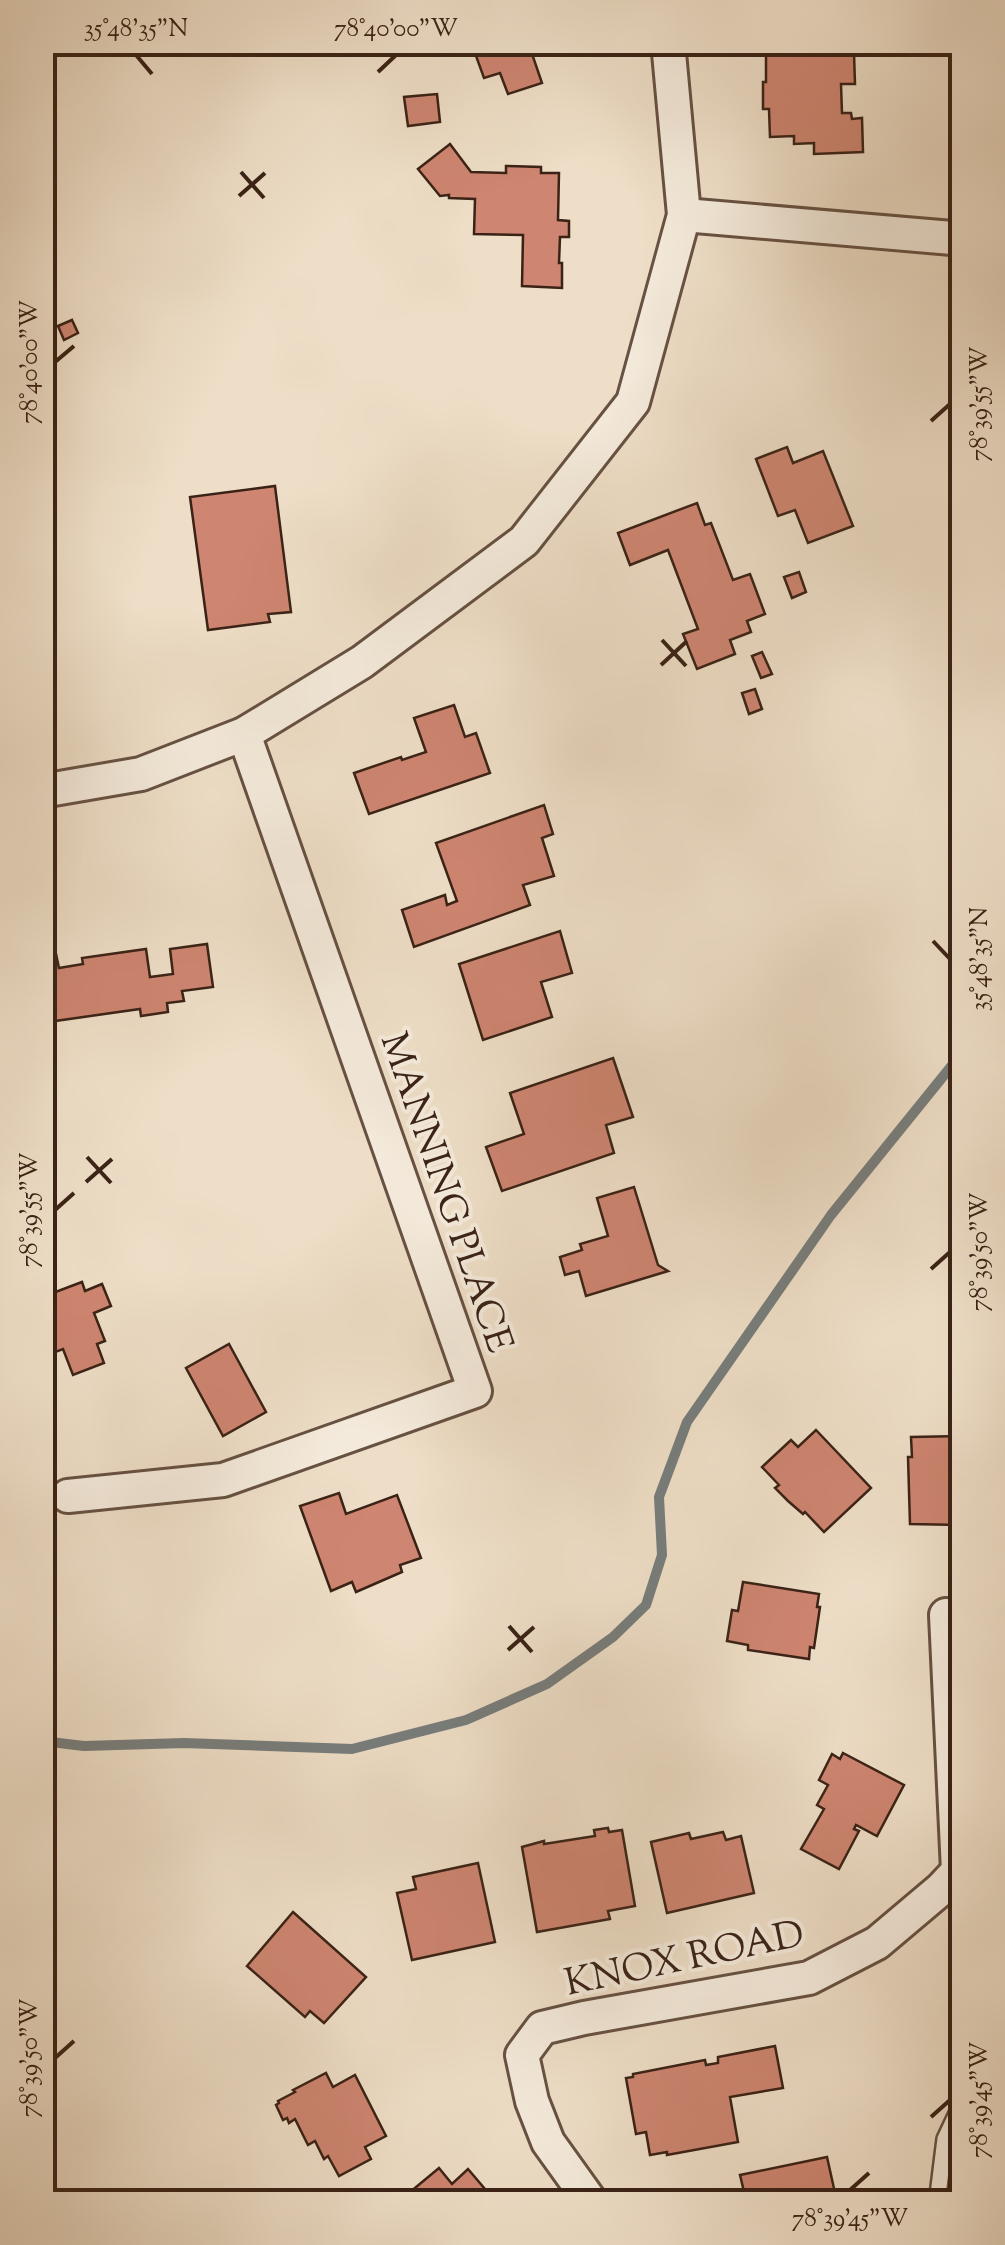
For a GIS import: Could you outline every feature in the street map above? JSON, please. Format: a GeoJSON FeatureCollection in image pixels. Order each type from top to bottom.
{"type":"FeatureCollection","features":[{"type":"Feature","properties":{"kind":"street"},"geometry":{"type":"LineString","coordinates":[[42,791],[141,774],[244,734],[362,662],[524,540],[634,402],[684,215],[668,42]]}},
{"type":"Feature","properties":{"kind":"street"},"geometry":{"type":"LineString","coordinates":[[684,215],[962,237]]}},
{"type":"Feature","properties":{"kind":"street","name":"MANNING PLACE"},"geometry":{"type":"LineString","coordinates":[[68,1496],[223,1480],[475,1391],[244,734]]}},
{"type":"Feature","properties":{"kind":"street"},"geometry":{"type":"LineString","coordinates":[[946,1615],[960,1871]]}},
{"type":"Feature","properties":{"kind":"street","name":"KNOX ROAD"},"geometry":{"type":"LineString","coordinates":[[591,2202],[548,2142],[532,2101],[522,2056],[542,2028],[809,1978],[877,1943],[960,1871]]}},
{"type":"Feature","properties":{"kind":"lane"},"geometry":{"type":"LineString","coordinates":[[934,2202],[945,2139],[962,2103]]}},
{"type":"Feature","properties":{"kind":"building"},"geometry":{"type":"Polygon","coordinates":[[[471,42],[528,42],[542,83],[508,94],[500,73],[484,78],[471,42]]]}},
{"type":"Feature","properties":{"kind":"building"},"geometry":{"type":"Polygon","coordinates":[[[831,45],[831,54],[854,53],[855,84],[841,84],[842,113],[851,113],[852,119],[862,118],[863,152],[814,154],[814,143],[794,144],[794,136],[770,137],[769,109],[763,109],[766,56],[788,54],[788,47],[831,45]]]}},
{"type":"Feature","properties":{"kind":"building"},"geometry":{"type":"Polygon","coordinates":[[[437,94],[440,122],[408,126],[404,97],[437,94]]]}},
{"type":"Feature","properties":{"kind":"building"},"geometry":{"type":"Polygon","coordinates":[[[450,144],[471,172],[506,173],[506,166],[541,167],[541,173],[559,173],[558,220],[569,221],[569,237],[560,237],[562,288],[522,286],[523,235],[474,234],[475,199],[440,196],[418,169],[450,144]]]}},
{"type":"Feature","properties":{"kind":"building"},"geometry":{"type":"Polygon","coordinates":[[[72,320],[78,333],[64,340],[58,326],[72,320]]]}},
{"type":"Feature","properties":{"kind":"building"},"geometry":{"type":"Polygon","coordinates":[[[787,447],[793,463],[823,451],[853,526],[808,543],[795,510],[778,516],[756,459],[787,447]]]}},
{"type":"Feature","properties":{"kind":"building"},"geometry":{"type":"Polygon","coordinates":[[[275,486],[291,612],[268,614],[270,622],[208,630],[190,497],[275,486]]]}},
{"type":"Feature","properties":{"kind":"building"},"geometry":{"type":"Polygon","coordinates":[[[697,503],[705,525],[711,523],[733,580],[750,574],[765,614],[747,621],[751,632],[730,640],[735,654],[697,669],[683,634],[698,629],[668,550],[630,565],[618,533],[697,503]]]}},
{"type":"Feature","properties":{"kind":"building"},"geometry":{"type":"Polygon","coordinates":[[[799,572],[806,592],[792,598],[784,577],[799,572]]]}},
{"type":"Feature","properties":{"kind":"building"},"geometry":{"type":"Polygon","coordinates":[[[762,652],[772,674],[761,678],[752,656],[762,652]]]}},
{"type":"Feature","properties":{"kind":"building"},"geometry":{"type":"Polygon","coordinates":[[[755,689],[762,709],[749,714],[742,693],[755,689]]]}},
{"type":"Feature","properties":{"kind":"building"},"geometry":{"type":"Polygon","coordinates":[[[454,705],[465,737],[476,733],[490,773],[369,814],[354,773],[426,752],[414,718],[454,705]]]}},
{"type":"Feature","properties":{"kind":"building"},"geometry":{"type":"Polygon","coordinates":[[[544,805],[553,834],[542,838],[554,876],[523,885],[530,905],[414,947],[402,910],[445,895],[447,905],[457,901],[436,843],[544,805]]]}},
{"type":"Feature","properties":{"kind":"building"},"geometry":{"type":"Polygon","coordinates":[[[560,931],[572,973],[541,982],[552,1017],[483,1040],[459,964],[560,931]]]}},
{"type":"Feature","properties":{"kind":"building"},"geometry":{"type":"Polygon","coordinates":[[[207,944],[213,987],[182,991],[184,1001],[167,1003],[168,1012],[141,1016],[140,1009],[55,1021],[54,1012],[42,1014],[42,956],[56,954],[59,968],[83,964],[82,958],[146,949],[150,977],[173,974],[170,949],[207,944]]]}},
{"type":"Feature","properties":{"kind":"building"},"geometry":{"type":"Polygon","coordinates":[[[613,1058],[633,1117],[606,1125],[614,1153],[502,1191],[486,1147],[524,1134],[510,1093],[613,1058]]]}},
{"type":"Feature","properties":{"kind":"building"},"geometry":{"type":"Polygon","coordinates":[[[634,1187],[658,1265],[668,1271],[586,1296],[579,1271],[565,1275],[560,1257],[582,1250],[580,1244],[608,1236],[597,1198],[634,1187]]]}},
{"type":"Feature","properties":{"kind":"building"},"geometry":{"type":"Polygon","coordinates":[[[82,1282],[85,1291],[102,1284],[111,1306],[94,1313],[105,1341],[97,1344],[104,1363],[73,1375],[63,1349],[42,1357],[42,1297],[82,1282]]]}},
{"type":"Feature","properties":{"kind":"building"},"geometry":{"type":"Polygon","coordinates":[[[229,1344],[266,1412],[223,1436],[186,1368],[229,1344]]]}},
{"type":"Feature","properties":{"kind":"building"},"geometry":{"type":"Polygon","coordinates":[[[816,1430],[871,1488],[824,1532],[775,1488],[779,1485],[762,1467],[791,1440],[798,1447],[816,1430]]]}},
{"type":"Feature","properties":{"kind":"building"},"geometry":{"type":"Polygon","coordinates":[[[962,1436],[961,1525],[910,1524],[911,1437],[962,1436]]]}},
{"type":"Feature","properties":{"kind":"building"},"geometry":{"type":"Polygon","coordinates":[[[339,1493],[346,1514],[397,1495],[421,1558],[400,1565],[402,1572],[356,1592],[352,1582],[331,1591],[300,1506],[339,1493]]]}},
{"type":"Feature","properties":{"kind":"building"},"geometry":{"type":"Polygon","coordinates":[[[743,1582],[819,1594],[814,1648],[810,1647],[809,1659],[748,1650],[748,1645],[727,1641],[732,1610],[738,1611],[743,1582]]]}},
{"type":"Feature","properties":{"kind":"building"},"geometry":{"type":"Polygon","coordinates":[[[843,1753],[904,1785],[877,1836],[856,1825],[854,1829],[859,1831],[839,1869],[801,1849],[824,1809],[817,1805],[828,1785],[819,1780],[832,1754],[840,1759],[843,1753]]]}},
{"type":"Feature","properties":{"kind":"building"},"geometry":{"type":"Polygon","coordinates":[[[608,1828],[609,1832],[622,1830],[635,1906],[608,1911],[610,1919],[537,1932],[522,1847],[595,1836],[594,1830],[608,1828]]]}},
{"type":"Feature","properties":{"kind":"building"},"geometry":{"type":"Polygon","coordinates":[[[723,1832],[726,1840],[741,1836],[754,1893],[667,1913],[651,1842],[689,1833],[691,1839],[723,1832]]]}},
{"type":"Feature","properties":{"kind":"building"},"geometry":{"type":"Polygon","coordinates":[[[478,1863],[495,1942],[412,1960],[397,1893],[416,1889],[413,1877],[478,1863]]]}},
{"type":"Feature","properties":{"kind":"building"},"geometry":{"type":"Polygon","coordinates":[[[293,1912],[366,1977],[324,2023],[310,2011],[305,2017],[247,1966],[293,1912]]]}},
{"type":"Feature","properties":{"kind":"building"},"geometry":{"type":"Polygon","coordinates":[[[42,2011],[47,2011],[48,2049],[42,2049],[42,2011]]]}},
{"type":"Feature","properties":{"kind":"building"},"geometry":{"type":"Polygon","coordinates":[[[775,2046],[783,2088],[730,2097],[738,2142],[650,2155],[646,2132],[636,2134],[626,2078],[705,2060],[706,2065],[718,2063],[718,2057],[775,2046]]]}},
{"type":"Feature","properties":{"kind":"building"},"geometry":{"type":"Polygon","coordinates":[[[42,2066],[52,2066],[53,2099],[42,2099],[42,2066]]]}},
{"type":"Feature","properties":{"kind":"building"},"geometry":{"type":"Polygon","coordinates":[[[326,2073],[333,2087],[355,2075],[386,2136],[365,2147],[371,2159],[339,2176],[315,2141],[308,2145],[295,2119],[289,2123],[287,2118],[283,2120],[276,2105],[293,2090],[326,2073]]]}},
{"type":"Feature","properties":{"kind":"building"},"geometry":{"type":"Polygon","coordinates":[[[827,2157],[837,2202],[743,2202],[740,2175],[827,2157]]]}},
{"type":"Feature","properties":{"kind":"building"},"geometry":{"type":"Polygon","coordinates":[[[439,2168],[452,2184],[468,2169],[496,2202],[398,2202],[439,2168]]]}},
{"type":"Feature","properties":{"kind":"waterway"},"geometry":{"type":"LineString","coordinates":[[42,1741],[84,1746],[184,1743],[352,1749],[466,1720],[547,1684],[613,1637],[646,1605],[662,1555],[659,1497],[687,1422],[831,1215],[962,1053]]}}]}
